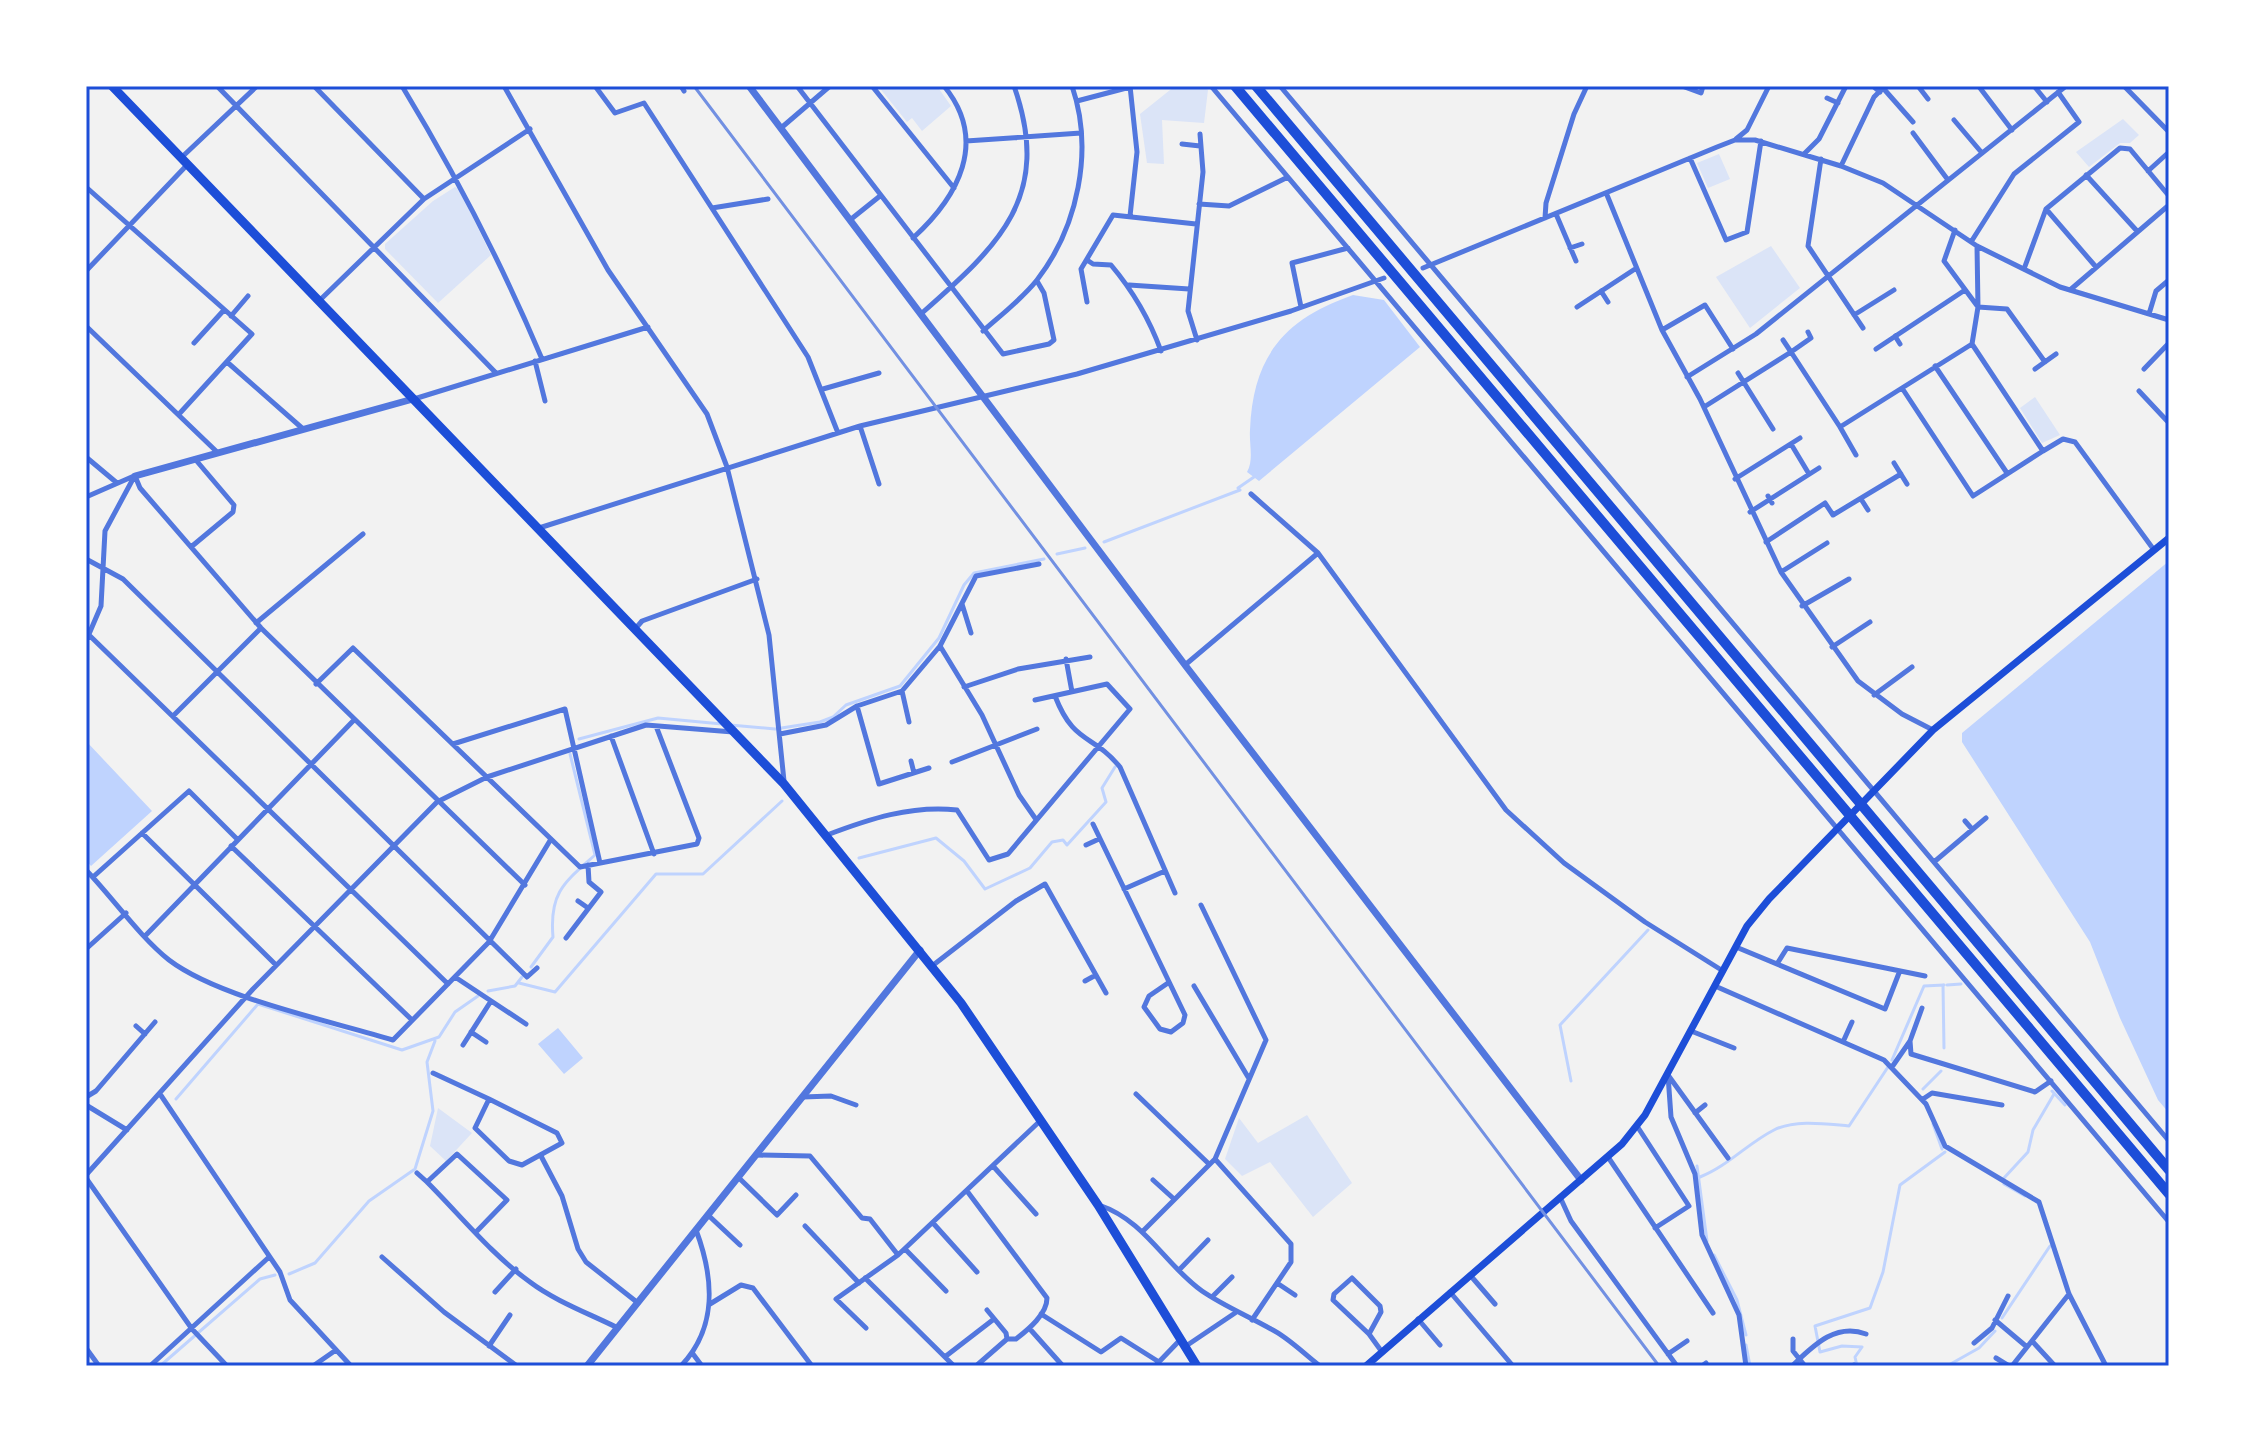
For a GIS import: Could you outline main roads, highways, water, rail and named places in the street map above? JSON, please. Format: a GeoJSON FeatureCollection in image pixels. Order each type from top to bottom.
{"type":"FeatureCollection","features":[{"type":"Feature","properties":{"kind":"highway"},"geometry":{"type":"LineString","coordinates":[[112,86],[784,784],[932,966],[1098,1205],[1197,1366]]}},
{"type":"Feature","properties":{"kind":"highway"},"geometry":{"type":"LineString","coordinates":[[1235,86],[2169,1194]]}},
{"type":"Feature","properties":{"kind":"highway"},"geometry":{"type":"LineString","coordinates":[[1256,86],[2169,1170]]}},
{"type":"Feature","properties":{"kind":"main road"},"geometry":{"type":"LineString","coordinates":[[1366,1366],[1608,1157],[1637,1126],[1668,1075],[1736,947],[1769,899],[1933,730],[2169,538]]}},
{"type":"Feature","properties":{"kind":"water"},"geometry":{"type":"Polygon","coordinates":[[[1353,295],[1384,300],[1420,347],[1259,481],[1247,472],[1251,457],[1252,404],[1266,361],[1291,328],[1329,305],[1353,295]]]}},
{"type":"Feature","properties":{"kind":"water"},"geometry":{"type":"Polygon","coordinates":[[[2169,561],[2169,1113],[2158,1100],[2120,1018],[2090,942],[1962,742],[1962,733],[2169,561]]]}},
{"type":"Feature","properties":{"kind":"water"},"geometry":{"type":"Polygon","coordinates":[[[86,741],[152,811],[91,866],[86,860],[86,741]]]}},
{"type":"Feature","properties":{"kind":"water"},"geometry":{"type":"Polygon","coordinates":[[[558,1028],[583,1058],[564,1074],[538,1044],[558,1028]]]}},
{"type":"Feature","properties":{"kind":"waterway"},"geometry":{"type":"LineString","coordinates":[[1104,542],[1240,490],[1238,488],[1254,477]]}},
{"type":"Feature","properties":{"kind":"waterway"},"geometry":{"type":"LineString","coordinates":[[1057,554],[1085,548]]}},
{"type":"Feature","properties":{"kind":"waterway"},"geometry":{"type":"LineString","coordinates":[[730,725],[775,729],[820,722],[833,717],[846,705],[900,686],[939,638],[964,585],[974,573],[1044,559]]}},
{"type":"Feature","properties":{"kind":"waterway"},"geometry":{"type":"LineString","coordinates":[[579,739],[658,718],[722,724]]}},
{"type":"Feature","properties":{"kind":"waterway"},"geometry":{"type":"LineString","coordinates":[[531,967],[553,937],[554,909],[561,889],[595,855],[570,754]]}},
{"type":"Feature","properties":{"kind":"waterway"},"geometry":{"type":"LineString","coordinates":[[859,858],[936,838],[964,861],[985,889],[1030,868],[1052,842],[1063,840],[1067,845],[1106,802],[1102,788],[1115,767]]}},
{"type":"Feature","properties":{"kind":"waterway"},"geometry":{"type":"LineString","coordinates":[[519,983],[555,992],[656,874],[703,874],[782,801]]}},
{"type":"Feature","properties":{"kind":"waterway"},"geometry":{"type":"LineString","coordinates":[[1571,1081],[1560,1025],[1648,930]]}},
{"type":"Feature","properties":{"kind":"waterway"},"geometry":{"type":"LineString","coordinates":[[488,991],[515,986],[522,977]]}},
{"type":"Feature","properties":{"kind":"waterway"},"geometry":{"type":"LineString","coordinates":[[1947,985],[1961,984]]}},
{"type":"Feature","properties":{"kind":"waterway"},"geometry":{"type":"LineString","coordinates":[[1943,985],[1944,1048]]}},
{"type":"Feature","properties":{"kind":"waterway"},"geometry":{"type":"LineString","coordinates":[[1892,1060],[1924,986],[1944,985]]}},
{"type":"Feature","properties":{"kind":"waterway"},"geometry":{"type":"LineString","coordinates":[[176,1099],[258,1004],[402,1050],[439,1037],[455,1012],[478,996]]}},
{"type":"Feature","properties":{"kind":"waterway"},"geometry":{"type":"LineString","coordinates":[[289,1274],[315,1263],[369,1201],[415,1169],[433,1111],[427,1062],[435,1041]]}},
{"type":"Feature","properties":{"kind":"waterway"},"geometry":{"type":"LineString","coordinates":[[1700,1177],[1774,1130],[1792,1124],[1849,1126],[1888,1067]]}},
{"type":"Feature","properties":{"kind":"waterway"},"geometry":{"type":"LineString","coordinates":[[1923,1089],[1941,1071]]}},
{"type":"Feature","properties":{"kind":"waterway"},"geometry":{"type":"LineString","coordinates":[[2052,1091],[2065,1105]]}},
{"type":"Feature","properties":{"kind":"waterway"},"geometry":{"type":"LineString","coordinates":[[2004,1178],[2028,1152],[2033,1130],[2054,1094]]}},
{"type":"Feature","properties":{"kind":"waterway"},"geometry":{"type":"LineString","coordinates":[[1933,1124],[1942,1149]]}},
{"type":"Feature","properties":{"kind":"waterway"},"geometry":{"type":"LineString","coordinates":[[1857,1366],[1855,1357],[1862,1347],[1842,1346],[1820,1352],[1815,1326],[1870,1308],[1883,1272],[1900,1185],[1945,1152]]}},
{"type":"Feature","properties":{"kind":"waterway"},"geometry":{"type":"LineString","coordinates":[[1697,1166],[1707,1241]]}},
{"type":"Feature","properties":{"kind":"waterway"},"geometry":{"type":"LineString","coordinates":[[2004,1184],[2025,1196]]}},
{"type":"Feature","properties":{"kind":"waterway"},"geometry":{"type":"LineString","coordinates":[[2002,1318],[2050,1246]]}},
{"type":"Feature","properties":{"kind":"waterway"},"geometry":{"type":"LineString","coordinates":[[1714,1255],[1737,1300],[1746,1335]]}},
{"type":"Feature","properties":{"kind":"waterway"},"geometry":{"type":"LineString","coordinates":[[160,1366],[260,1279],[275,1275]]}},
{"type":"Feature","properties":{"kind":"waterway"},"geometry":{"type":"LineString","coordinates":[[1947,1366],[1979,1348],[1995,1331]]}},
{"type":"Feature","properties":{"kind":"waterway"},"geometry":{"type":"LineString","coordinates":[[1746,1345],[1750,1366]]}},
{"type":"Feature","properties":{"kind":"railway"},"geometry":{"type":"LineString","coordinates":[[694,86],[1659,1366]]}}]}
